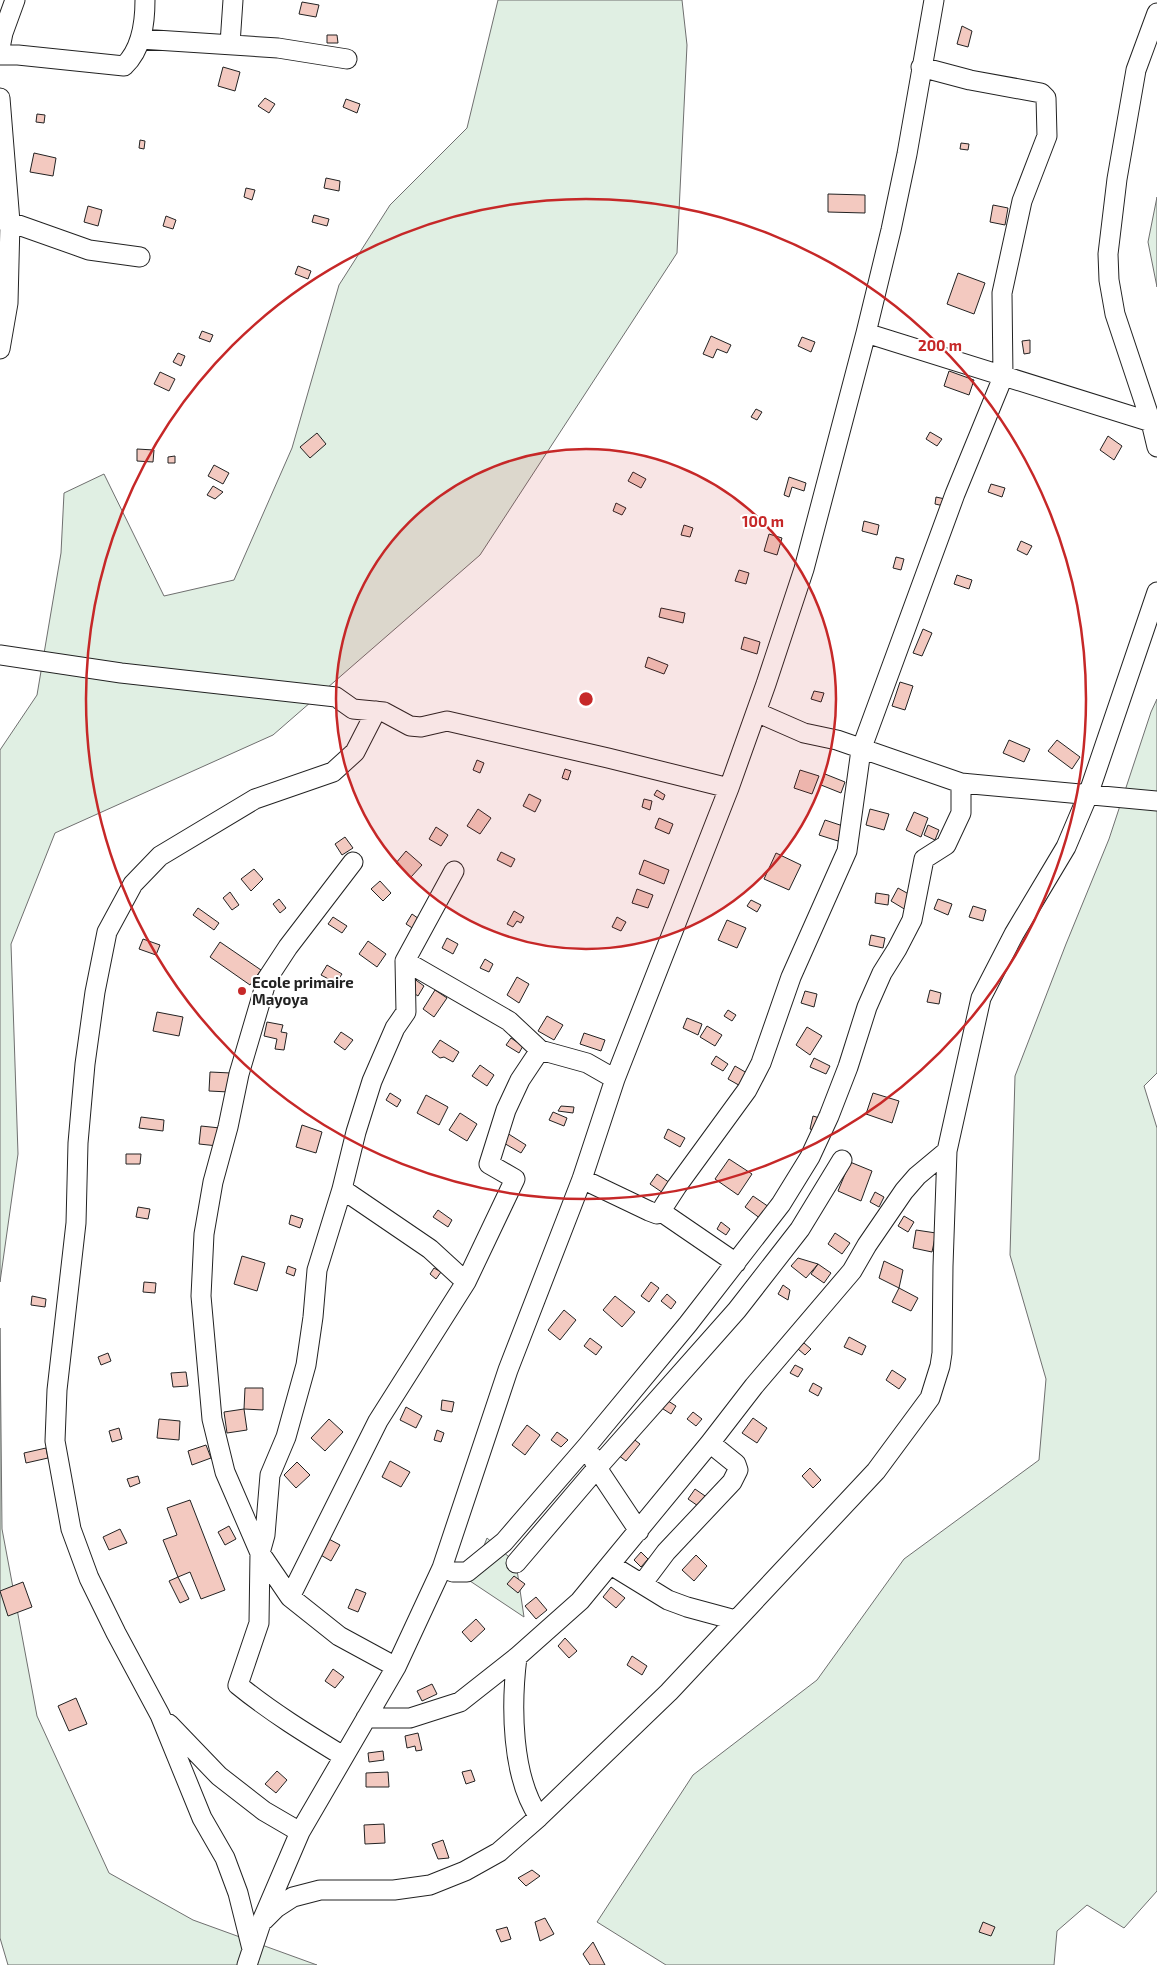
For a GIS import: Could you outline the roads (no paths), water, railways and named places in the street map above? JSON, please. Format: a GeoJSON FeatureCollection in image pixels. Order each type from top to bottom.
{"type":"FeatureCollection","features":[{"type":"Feature","properties":{"kind":"street"},"geometry":{"type":"LineString","coordinates":[[0,48],[2,33],[15,0]]}},
{"type":"Feature","properties":{"kind":"street"},"geometry":{"type":"LineString","coordinates":[[0,55],[18,55],[124,66],[130,60],[140,40],[145,0]]}},
{"type":"Feature","properties":{"kind":"street"},"geometry":{"type":"LineString","coordinates":[[230,44],[233,0]]}},
{"type":"Feature","properties":{"kind":"street"},"geometry":{"type":"LineString","coordinates":[[250,1957],[261,1923],[300,1832],[396,1667],[442,1568],[508,1370],[582,1179],[615,1079],[729,788],[756,712],[804,569],[866,333],[903,173],[920,66],[934,0]]}},
{"type":"Feature","properties":{"kind":"street"},"geometry":{"type":"LineString","coordinates":[[1157,14],[1136,70],[1117,179],[1108,254],[1109,280],[1115,314],[1154,424],[1157,447]]}},
{"type":"Feature","properties":{"kind":"street"},"geometry":{"type":"LineString","coordinates":[[140,40],[278,48],[347,59]]}},
{"type":"Feature","properties":{"kind":"street"},"geometry":{"type":"LineString","coordinates":[[662,1213],[664,1206],[677,1186],[747,1090],[756,1074],[791,978],[847,851],[861,750],[955,494],[1003,377],[1002,293],[1022,201],[1047,136],[1045,96],[970,80],[920,66]]}},
{"type":"Feature","properties":{"kind":"street"},"geometry":{"type":"LineString","coordinates":[[0,98],[8,303],[0,349]]}},
{"type":"Feature","properties":{"kind":"street"},"geometry":{"type":"LineString","coordinates":[[5,221],[89,250],[140,257]]}},
{"type":"Feature","properties":{"kind":"street"},"geometry":{"type":"LineString","coordinates":[[866,333],[1154,424]]}},
{"type":"Feature","properties":{"kind":"street"},"geometry":{"type":"LineString","coordinates":[[261,1923],[276,1908],[293,1897],[320,1890],[394,1890],[430,1885],[465,1871],[499,1852],[539,1817],[669,1692],[876,1471],[930,1398],[942,1353],[947,1151],[981,998],[1014,934],[1066,848],[1088,795],[1157,592]]}},
{"type":"Feature","properties":{"kind":"street"},"geometry":{"type":"LineString","coordinates":[[0,654],[121,673],[336,697],[353,709],[384,712],[410,726],[421,727],[446,721],[618,760],[729,788]]}},
{"type":"Feature","properties":{"kind":"street"},"geometry":{"type":"LineString","coordinates":[[250,1957],[238,1894],[225,1858],[202,1818],[160,1715],[89,1578],[71,1529],[55,1441],[57,1390],[76,1223],[78,1143],[85,1064],[95,992],[107,932],[134,884],[160,856],[255,799],[333,772],[355,752],[376,711]]}},
{"type":"Feature","properties":{"kind":"street"},"geometry":{"type":"LineString","coordinates":[[756,712],[804,734],[837,740],[861,750],[961,783],[1157,801]]}},
{"type":"Feature","properties":{"kind":"street"},"geometry":{"type":"LineString","coordinates":[[442,1568],[454,1572],[467,1572],[504,1542],[587,1446],[736,1263],[781,1204],[814,1148],[848,1067],[867,1007],[882,973],[912,920],[924,859],[946,845],[961,812],[961,783]]}},
{"type":"Feature","properties":{"kind":"street"},"geometry":{"type":"LineString","coordinates":[[352,862],[288,947],[267,979],[240,1074],[213,1182],[204,1234],[201,1296],[212,1420],[225,1472],[260,1553],[290,1597],[339,1636],[396,1667]]}},
{"type":"Feature","properties":{"kind":"street"},"geometry":{"type":"LineString","coordinates":[[343,1756],[305,1733],[238,1686],[258,1623],[260,1553],[265,1535],[270,1475],[286,1437],[306,1365],[313,1318],[317,1270],[372,1081],[395,1028],[406,1012],[405,961],[454,871]]}},
{"type":"Feature","properties":{"kind":"street"},"geometry":{"type":"LineString","coordinates":[[405,961],[509,1021],[540,1050],[586,1062],[615,1079]]}},
{"type":"Feature","properties":{"kind":"street"},"geometry":{"type":"LineString","coordinates":[[290,1597],[378,1421],[466,1282],[515,1179],[489,1164],[500,1126],[520,1080],[540,1050]]}},
{"type":"Feature","properties":{"kind":"street"},"geometry":{"type":"LineString","coordinates":[[366,1718],[410,1718],[460,1702],[517,1657],[580,1601],[710,1443],[754,1386],[852,1271],[867,1245],[904,1191],[917,1176],[947,1151]]}},
{"type":"Feature","properties":{"kind":"street"},"geometry":{"type":"LineString","coordinates":[[516,1563],[737,1310],[800,1229],[842,1160]]}},
{"type":"Feature","properties":{"kind":"street"},"geometry":{"type":"LineString","coordinates":[[582,1179],[649,1211],[657,1214],[662,1213],[736,1263]]}},
{"type":"Feature","properties":{"kind":"street"},"geometry":{"type":"LineString","coordinates":[[342,1189],[430,1249],[466,1282]]}},
{"type":"Feature","properties":{"kind":"street"},"geometry":{"type":"LineString","coordinates":[[642,1584],[666,1552],[732,1482],[738,1470],[736,1464],[710,1443]]}},
{"type":"Feature","properties":{"kind":"street"},"geometry":{"type":"LineString","coordinates":[[587,1446],[597,1468],[638,1531]]}},
{"type":"Feature","properties":{"kind":"street"},"geometry":{"type":"LineString","coordinates":[[611,1564],[668,1600],[687,1608],[735,1620]]}},
{"type":"Feature","properties":{"kind":"street"},"geometry":{"type":"LineString","coordinates":[[517,1657],[513,1697],[516,1742],[525,1788],[532,1806],[539,1817]]}},
{"type":"Feature","properties":{"kind":"street"},"geometry":{"type":"LineString","coordinates":[[160,1715],[219,1776],[264,1811],[300,1832]]}},
{"type":"Feature","properties":{"kind":"place","name":"Ecole primaire Mayoya"},"geometry":{"type":"Point","coordinates":[242,991]}}]}
